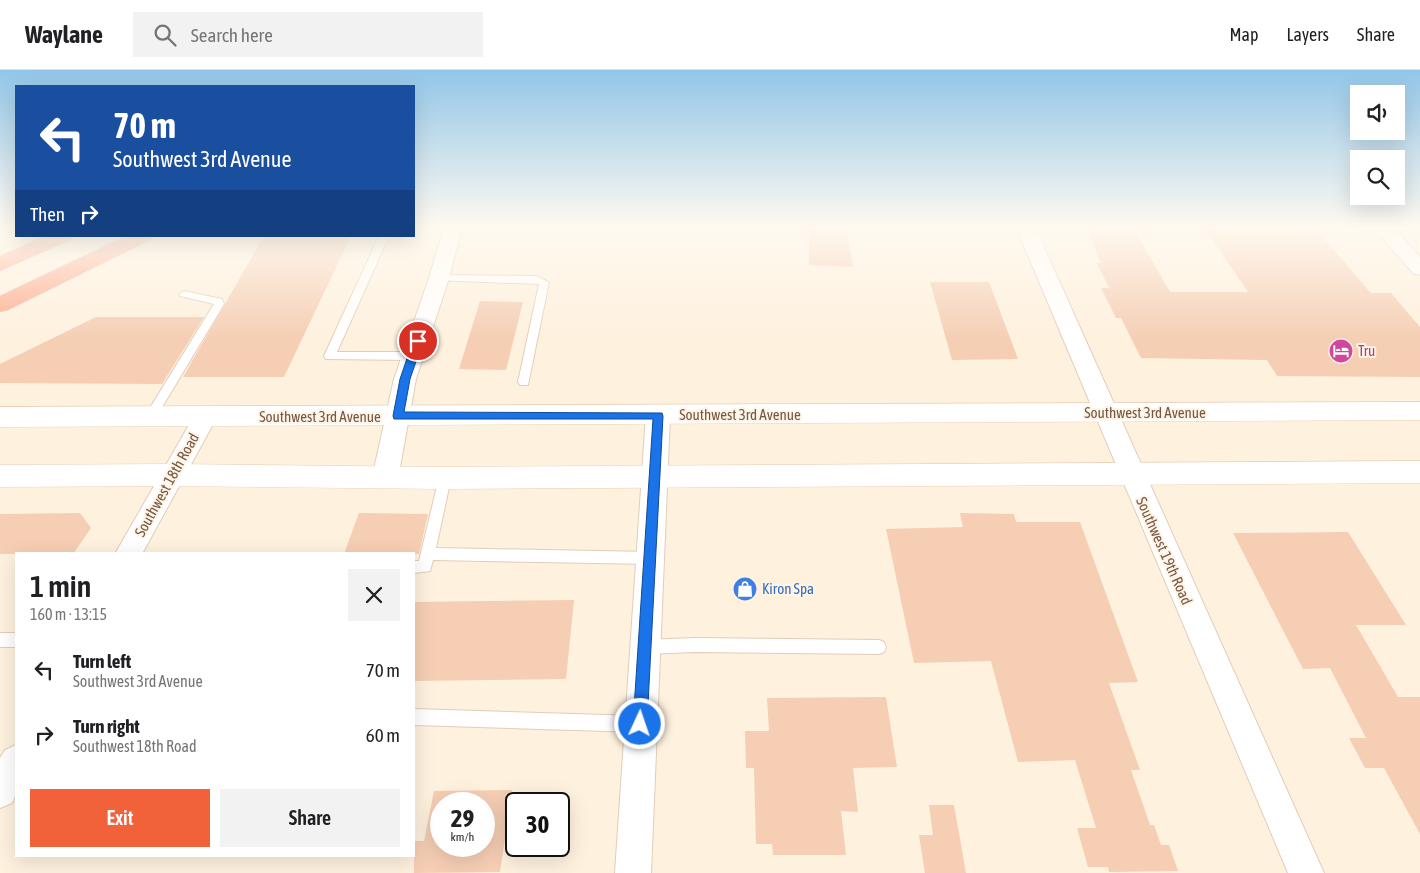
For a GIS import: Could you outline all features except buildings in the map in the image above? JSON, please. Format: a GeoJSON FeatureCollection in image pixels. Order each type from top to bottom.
{"type":"FeatureCollection","features":[{"type":"Feature","properties":{"kind":"highway"},"geometry":{"type":"LineString","coordinates":[[0,305],[84,264]]}},
{"type":"Feature","properties":{"kind":"main road","name":"Southwest 3rd Avenue"},"geometry":{"type":"LineString","coordinates":[[0,417],[658,416],[1420,411]]}},
{"type":"Feature","properties":{"kind":"main road"},"geometry":{"type":"LineString","coordinates":[[0,476],[172,475],[445,478],[1420,472]]}},
{"type":"Feature","properties":{"kind":"street"},"geometry":{"type":"LineString","coordinates":[[385,478],[405,379],[443,264]]}},
{"type":"Feature","properties":{"kind":"street","name":"Southwest 19th Road"},"geometry":{"type":"LineString","coordinates":[[1041,264],[1306,873]]}},
{"type":"Feature","properties":{"kind":"street"},"geometry":{"type":"LineString","coordinates":[[633,873],[658,416]]}},
{"type":"Feature","properties":{"kind":"street","name":"Southwest 18th Road"},"geometry":{"type":"LineString","coordinates":[[129,552],[205,417]]}},
{"type":"Feature","properties":{"kind":"street"},"geometry":{"type":"LineString","coordinates":[[0,791],[15,763]]}},
{"type":"Feature","properties":{"kind":"lane"},"geometry":{"type":"LineString","coordinates":[[371,264],[330,356],[412,356]]}},
{"type":"Feature","properties":{"kind":"lane"},"geometry":{"type":"LineString","coordinates":[[439,278],[536,279],[544,282],[524,382]]}},
{"type":"Feature","properties":{"kind":"lane"},"geometry":{"type":"LineString","coordinates":[[151,416],[219,304],[218,301],[184,294]]}},
{"type":"Feature","properties":{"kind":"lane"},"geometry":{"type":"LineString","coordinates":[[415,567],[425,567],[445,478]]}},
{"type":"Feature","properties":{"kind":"lane"},"geometry":{"type":"LineString","coordinates":[[428,554],[650,558]]}},
{"type":"Feature","properties":{"kind":"lane"},"geometry":{"type":"LineString","coordinates":[[0,640],[15,640]]}},
{"type":"Feature","properties":{"kind":"lane"},"geometry":{"type":"LineString","coordinates":[[645,647],[695,645],[879,647]]}},
{"type":"Feature","properties":{"kind":"lane"},"geometry":{"type":"LineString","coordinates":[[415,717],[640,724]]}},
{"type":"Feature","properties":{"kind":"place","name":"Tru"},"geometry":{"type":"Point","coordinates":[1341,351]}},
{"type":"Feature","properties":{"kind":"place","name":"Kiron Spa"},"geometry":{"type":"Point","coordinates":[745,589]}},
{"type":"Feature","properties":{"kind":"route"},"geometry":{"type":"LineString","coordinates":[[418,341],[405,379],[398,416],[658,416],[640,724]]}}]}
